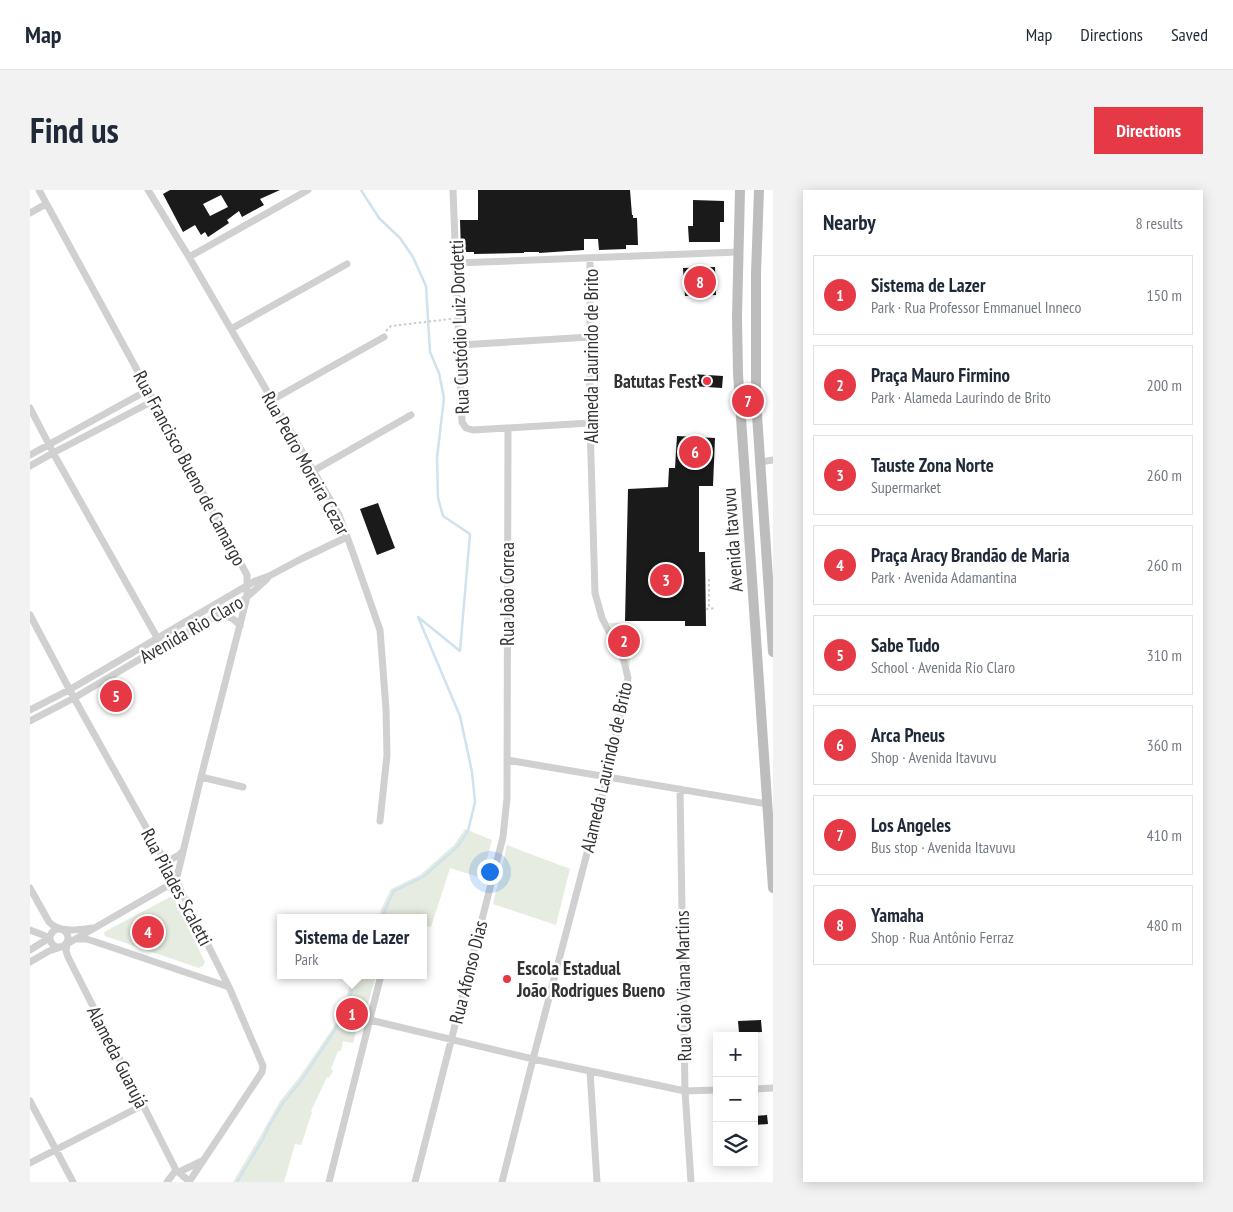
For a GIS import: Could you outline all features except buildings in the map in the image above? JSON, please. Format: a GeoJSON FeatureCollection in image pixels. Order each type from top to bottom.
{"type":"FeatureCollection","features":[{"type":"Feature","properties":{"kind":"main road","name":"Avenida Itavuvu"},"geometry":{"type":"LineString","coordinates":[[740,190],[737,318],[738,374],[773,888]]}},
{"type":"Feature","properties":{"kind":"main road","name":"Avenida Itavuvu"},"geometry":{"type":"LineString","coordinates":[[759,190],[756,400],[773,652]]}},
{"type":"Feature","properties":{"kind":"main road"},"geometry":{"type":"LineString","coordinates":[[738,252],[748,250],[757,240]]}},
{"type":"Feature","properties":{"kind":"main road"},"geometry":{"type":"LineString","coordinates":[[745,478],[760,462]]}},
{"type":"Feature","properties":{"kind":"street","name":"Rua Francisco Bueno de Camargo"},"geometry":{"type":"LineString","coordinates":[[39,190],[247,575],[247,597],[176,881]]}},
{"type":"Feature","properties":{"kind":"street","name":"Rua Pedro Moreira Cezar"},"geometry":{"type":"LineString","coordinates":[[148,190],[339,515],[380,630],[386,709],[387,755],[380,821]]}},
{"type":"Feature","properties":{"kind":"street"},"geometry":{"type":"LineString","coordinates":[[189,257],[308,190]]}},
{"type":"Feature","properties":{"kind":"street","name":"Rua Custódio Luiz Dordetti"},"geometry":{"type":"LineString","coordinates":[[453,190],[462,422],[466,428],[473,430],[590,423]]}},
{"type":"Feature","properties":{"kind":"street"},"geometry":{"type":"LineString","coordinates":[[30,213],[46,204]]}},
{"type":"Feature","properties":{"kind":"street"},"geometry":{"type":"LineString","coordinates":[[456,263],[738,252]]}},
{"type":"Feature","properties":{"kind":"street","name":"Alameda Laurindo de Brito"},"geometry":{"type":"LineString","coordinates":[[502,1182],[607,777],[628,678],[624,661],[602,618],[595,593],[590,423],[590,258]]}},
{"type":"Feature","properties":{"kind":"street"},"geometry":{"type":"LineString","coordinates":[[231,330],[347,264]]}},
{"type":"Feature","properties":{"kind":"street"},"geometry":{"type":"LineString","coordinates":[[272,400],[384,337]]}},
{"type":"Feature","properties":{"kind":"street"},"geometry":{"type":"LineString","coordinates":[[460,345],[590,337]]}},
{"type":"Feature","properties":{"kind":"street"},"geometry":{"type":"LineString","coordinates":[[30,455],[148,390]]}},
{"type":"Feature","properties":{"kind":"street"},"geometry":{"type":"LineString","coordinates":[[30,466],[154,400]]}},
{"type":"Feature","properties":{"kind":"street"},"geometry":{"type":"LineString","coordinates":[[30,408],[53,453],[162,646]]}},
{"type":"Feature","properties":{"kind":"street"},"geometry":{"type":"LineString","coordinates":[[313,471],[411,415]]}},
{"type":"Feature","properties":{"kind":"street","name":"Rua João Correa"},"geometry":{"type":"LineString","coordinates":[[507,760],[508,428]]}},
{"type":"Feature","properties":{"kind":"street"},"geometry":{"type":"LineString","coordinates":[[760,462],[773,460]]}},
{"type":"Feature","properties":{"kind":"street","name":"Avenida Rio Claro"},"geometry":{"type":"LineString","coordinates":[[30,710],[69,690],[255,581],[269,576],[347,537]]}},
{"type":"Feature","properties":{"kind":"street","name":"Avenida Rio Claro"},"geometry":{"type":"LineString","coordinates":[[30,721],[74,698],[216,616],[247,597],[269,576]]}},
{"type":"Feature","properties":{"kind":"street","name":"Rua Pilades Scaletti"},"geometry":{"type":"LineString","coordinates":[[30,615],[69,690],[176,881],[229,987],[263,1066],[262,1072],[190,1182]]}},
{"type":"Feature","properties":{"kind":"street"},"geometry":{"type":"LineString","coordinates":[[216,616],[229,617],[240,626]]}},
{"type":"Feature","properties":{"kind":"street"},"geometry":{"type":"LineString","coordinates":[[507,760],[767,804]]}},
{"type":"Feature","properties":{"kind":"street","name":"Rua Afonso Dias"},"geometry":{"type":"LineString","coordinates":[[415,1182],[503,837],[507,798],[507,760]]}},
{"type":"Feature","properties":{"kind":"street"},"geometry":{"type":"LineString","coordinates":[[201,777],[243,787]]}},
{"type":"Feature","properties":{"kind":"street","name":"Rua Caio Viana Martins"},"geometry":{"type":"LineString","coordinates":[[680,789],[685,1090],[691,1182]]}},
{"type":"Feature","properties":{"kind":"street"},"geometry":{"type":"LineString","coordinates":[[163,857],[170,860],[179,855],[184,849]]}},
{"type":"Feature","properties":{"kind":"street"},"geometry":{"type":"LineString","coordinates":[[30,962],[49,951],[65,945],[176,881]]}},
{"type":"Feature","properties":{"kind":"street"},"geometry":{"type":"LineString","coordinates":[[30,888],[49,922],[64,931],[68,940],[65,945],[56,947],[52,944],[50,937]]}},
{"type":"Feature","properties":{"kind":"street"},"geometry":{"type":"LineString","coordinates":[[30,950],[50,937],[56,930],[80,930],[99,925]]}},
{"type":"Feature","properties":{"kind":"street"},"geometry":{"type":"LineString","coordinates":[[30,930],[50,937]]}},
{"type":"Feature","properties":{"kind":"street"},"geometry":{"type":"LineString","coordinates":[[75,939],[86,939],[229,987]]}},
{"type":"Feature","properties":{"kind":"street","name":"Alameda Guarujá"},"geometry":{"type":"LineString","coordinates":[[65,945],[68,957],[178,1171]]}},
{"type":"Feature","properties":{"kind":"street"},"geometry":{"type":"LineString","coordinates":[[207,980],[217,976],[220,972],[219,968]]}},
{"type":"Feature","properties":{"kind":"street"},"geometry":{"type":"LineString","coordinates":[[329,1182],[380,979]]}},
{"type":"Feature","properties":{"kind":"street"},"geometry":{"type":"LineString","coordinates":[[370,1020],[590,1071],[685,1090],[713,1090]]}},
{"type":"Feature","properties":{"kind":"street"},"geometry":{"type":"LineString","coordinates":[[590,1071],[597,1182]]}},
{"type":"Feature","properties":{"kind":"street"},"geometry":{"type":"LineString","coordinates":[[758,1089],[773,1088]]}},
{"type":"Feature","properties":{"kind":"street"},"geometry":{"type":"LineString","coordinates":[[30,1101],[73,1182]]}},
{"type":"Feature","properties":{"kind":"street"},"geometry":{"type":"LineString","coordinates":[[30,1163],[143,1106]]}},
{"type":"Feature","properties":{"kind":"street","name":"Rua Pilades Scaletti"},"geometry":{"type":"LineString","coordinates":[[178,1171],[193,1166],[204,1159]]}},
{"type":"Feature","properties":{"kind":"street"},"geometry":{"type":"LineString","coordinates":[[167,1182],[178,1171],[190,1182]]}},
{"type":"Feature","properties":{"kind":"path"},"geometry":{"type":"LineString","coordinates":[[384,337],[386,330],[391,326],[459,318]]}},
{"type":"Feature","properties":{"kind":"path"},"geometry":{"type":"LineString","coordinates":[[709,579],[707,609],[716,608]]}},
{"type":"Feature","properties":{"kind":"shaded area"},"geometry":{"type":"Polygon","coordinates":[[[609,623],[628,623],[629,666],[627,659],[609,623]]]}},
{"type":"Feature","properties":{"kind":"shaded area"},"geometry":{"type":"Polygon","coordinates":[[[465,829],[492,840],[482,878],[450,868],[431,927],[427,926],[427,914],[380,914],[391,889],[420,875],[454,845],[465,829]]]}},
{"type":"Feature","properties":{"kind":"shaded area"},"geometry":{"type":"Polygon","coordinates":[[[507,845],[570,869],[556,925],[493,904],[507,845]]]}},
{"type":"Feature","properties":{"kind":"shaded area"},"geometry":{"type":"Polygon","coordinates":[[[170,897],[174,899],[205,962],[199,968],[105,936],[104,933],[106,931],[170,897]]]}},
{"type":"Feature","properties":{"kind":"shaded area"},"geometry":{"type":"Polygon","coordinates":[[[353,979],[375,979],[362,1025],[358,1025],[353,1043],[343,1041],[341,1051],[338,1051],[331,1069],[333,1071],[329,1078],[327,1077],[311,1111],[301,1145],[295,1144],[284,1182],[233,1182],[280,1101],[298,1079],[333,1028],[345,1003],[350,983],[353,979]]]}},
{"type":"Feature","properties":{"kind":"waterway"},"geometry":{"type":"LineString","coordinates":[[361,190],[379,218],[400,238],[413,257],[426,286],[430,352],[439,373],[444,398],[437,458],[438,498],[443,516],[470,534],[460,651],[418,617],[460,716],[472,772],[475,802],[468,831],[458,846],[423,877],[394,891],[384,914]]}},
{"type":"Feature","properties":{"kind":"waterway"},"geometry":{"type":"LineString","coordinates":[[237,1182],[283,1103],[301,1081],[335,1030],[357,979]]}},
{"type":"Feature","properties":{"kind":"place","name":"Yamaha"},"geometry":{"type":"Point","coordinates":[700,282]}},
{"type":"Feature","properties":{"kind":"place","name":"Batutas Fest"},"geometry":{"type":"Point","coordinates":[707,381]}},
{"type":"Feature","properties":{"kind":"place","name":"Los Angeles"},"geometry":{"type":"Point","coordinates":[748,401]}},
{"type":"Feature","properties":{"kind":"place","name":"Arca Pneus"},"geometry":{"type":"Point","coordinates":[695,452]}},
{"type":"Feature","properties":{"kind":"place","name":"Tauste Zona Norte"},"geometry":{"type":"Point","coordinates":[666,580]}},
{"type":"Feature","properties":{"kind":"place","name":"Praça Mauro Firmino"},"geometry":{"type":"Point","coordinates":[624,641]}},
{"type":"Feature","properties":{"kind":"place","name":"Sabe Tudo"},"geometry":{"type":"Point","coordinates":[116,696]}},
{"type":"Feature","properties":{"kind":"place","name":"Praça Aracy Brandão de Maria"},"geometry":{"type":"Point","coordinates":[148,932]}},
{"type":"Feature","properties":{"kind":"place","name":"Escola Estadual João Rodrigues Bueno"},"geometry":{"type":"Point","coordinates":[507,979]}},
{"type":"Feature","properties":{"kind":"place","name":"Sistema de Lazer"},"geometry":{"type":"Point","coordinates":[352,1014]}}]}
